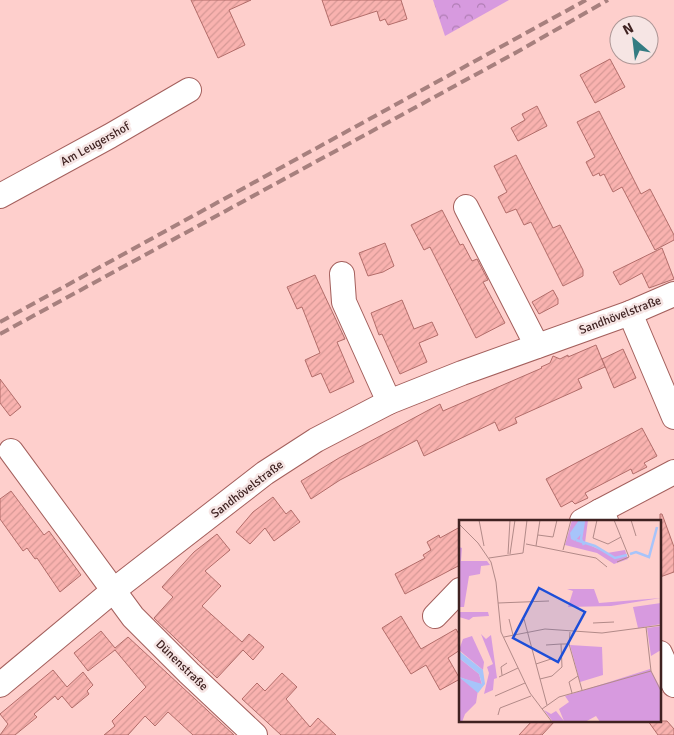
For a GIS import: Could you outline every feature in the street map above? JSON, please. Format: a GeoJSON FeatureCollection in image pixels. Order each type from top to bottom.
{"type":"FeatureCollection","features":[{"type":"Feature","properties":{"kind":"street","name":"Am Leugershof"},"geometry":{"type":"LineString","coordinates":[[0,196],[189,90]]}},
{"type":"Feature","properties":{"kind":"street"},"geometry":{"type":"LineString","coordinates":[[466,208],[537,346]]}},
{"type":"Feature","properties":{"kind":"street"},"geometry":{"type":"LineString","coordinates":[[342,274],[344,302],[389,402]]}},
{"type":"Feature","properties":{"kind":"street","name":"Sandhövelstraße"},"geometry":{"type":"LineString","coordinates":[[0,686],[114,590],[265,473],[316,440],[389,402],[462,373],[630,313],[674,294]]}},
{"type":"Feature","properties":{"kind":"street"},"geometry":{"type":"LineString","coordinates":[[630,313],[674,417]]}},
{"type":"Feature","properties":{"kind":"street"},"geometry":{"type":"LineString","coordinates":[[11,451],[114,590]]}},
{"type":"Feature","properties":{"kind":"street"},"geometry":{"type":"LineString","coordinates":[[596,518],[674,472]]}},
{"type":"Feature","properties":{"kind":"street","name":"Dünenstraße"},"geometry":{"type":"LineString","coordinates":[[114,590],[134,617],[189,673],[255,735]]}},
{"type":"Feature","properties":{"kind":"street"},"geometry":{"type":"LineString","coordinates":[[435,616],[459,591]]}},
{"type":"Feature","properties":{"kind":"street"},"geometry":{"type":"LineString","coordinates":[[662,658],[674,685]]}},
{"type":"Feature","properties":{"kind":"green space"},"geometry":{"type":"Polygon","coordinates":[[[433,0],[509,0],[445,36],[433,0]]]}},
{"type":"Feature","properties":{"kind":"building"},"geometry":{"type":"Polygon","coordinates":[[[191,0],[251,0],[229,10],[245,45],[218,58],[191,0]]]}},
{"type":"Feature","properties":{"kind":"building"},"geometry":{"type":"Polygon","coordinates":[[[322,0],[401,0],[407,19],[388,25],[385,19],[380,21],[377,11],[331,26],[322,0]]]}},
{"type":"Feature","properties":{"kind":"building"},"geometry":{"type":"Polygon","coordinates":[[[609,60],[609,65],[613,65],[625,87],[595,103],[580,75],[609,60]]]}},
{"type":"Feature","properties":{"kind":"building"},"geometry":{"type":"Polygon","coordinates":[[[537,106],[547,126],[518,141],[511,128],[525,120],[522,114],[537,106]]]}},
{"type":"Feature","properties":{"kind":"building"},"geometry":{"type":"Polygon","coordinates":[[[599,111],[641,194],[650,189],[674,235],[674,240],[655,250],[622,187],[613,192],[604,174],[600,176],[599,173],[593,176],[586,162],[595,157],[577,122],[599,111]]]}},
{"type":"Feature","properties":{"kind":"building"},"geometry":{"type":"Polygon","coordinates":[[[516,155],[553,228],[560,225],[583,270],[583,276],[563,286],[531,222],[524,225],[516,209],[506,213],[498,197],[507,192],[494,166],[516,155]]]}},
{"type":"Feature","properties":{"kind":"building"},"geometry":{"type":"Polygon","coordinates":[[[442,210],[460,245],[463,244],[472,261],[477,259],[488,280],[483,282],[505,323],[476,338],[430,247],[424,250],[411,225],[442,210]]]}},
{"type":"Feature","properties":{"kind":"building"},"geometry":{"type":"Polygon","coordinates":[[[385,243],[394,266],[383,272],[368,276],[359,253],[385,243]]]}},
{"type":"Feature","properties":{"kind":"building"},"geometry":{"type":"Polygon","coordinates":[[[662,248],[674,279],[649,288],[642,273],[620,285],[613,272],[662,248]]]}},
{"type":"Feature","properties":{"kind":"building"},"geometry":{"type":"Polygon","coordinates":[[[315,275],[345,339],[337,342],[354,382],[330,393],[321,373],[312,377],[305,360],[320,353],[302,307],[297,309],[287,287],[315,275]]]}},
{"type":"Feature","properties":{"kind":"building"},"geometry":{"type":"Polygon","coordinates":[[[553,290],[558,299],[558,304],[539,314],[532,302],[553,290]]]}},
{"type":"Feature","properties":{"kind":"building"},"geometry":{"type":"Polygon","coordinates":[[[402,300],[414,329],[432,322],[438,335],[419,343],[427,362],[400,374],[382,334],[379,335],[371,313],[402,300]]]}},
{"type":"Feature","properties":{"kind":"building"},"geometry":{"type":"Polygon","coordinates":[[[596,345],[605,367],[578,379],[582,388],[515,418],[517,423],[499,431],[495,422],[424,456],[417,440],[340,480],[311,499],[301,481],[339,458],[440,404],[443,411],[542,368],[550,363],[553,356],[560,359],[568,355],[568,357],[596,345]]]}},
{"type":"Feature","properties":{"kind":"building"},"geometry":{"type":"Polygon","coordinates":[[[623,349],[636,378],[614,388],[602,359],[623,349]]]}},
{"type":"Feature","properties":{"kind":"building"},"geometry":{"type":"Polygon","coordinates":[[[0,379],[21,407],[10,416],[0,403],[0,379]]]}},
{"type":"Feature","properties":{"kind":"building"},"geometry":{"type":"Polygon","coordinates":[[[642,428],[657,456],[644,463],[647,467],[633,474],[631,469],[585,493],[588,498],[575,504],[572,501],[561,507],[546,479],[642,428]]]}},
{"type":"Feature","properties":{"kind":"building"},"geometry":{"type":"Polygon","coordinates":[[[11,491],[44,535],[49,531],[81,575],[60,592],[37,558],[35,559],[27,548],[23,551],[0,519],[0,499],[11,491]]]}},
{"type":"Feature","properties":{"kind":"building"},"geometry":{"type":"Polygon","coordinates":[[[273,497],[286,514],[291,510],[300,522],[274,541],[265,528],[250,544],[236,532],[253,512],[273,497]]]}},
{"type":"Feature","properties":{"kind":"building"},"geometry":{"type":"Polygon","coordinates":[[[660,514],[662,514],[674,547],[674,572],[662,576],[662,520],[660,520],[660,514]]]}},
{"type":"Feature","properties":{"kind":"building"},"geometry":{"type":"Polygon","coordinates":[[[459,528],[459,566],[405,594],[395,574],[425,558],[423,555],[431,550],[427,542],[439,535],[440,538],[459,528]]]}},
{"type":"Feature","properties":{"kind":"building"},"geometry":{"type":"Polygon","coordinates":[[[217,534],[230,550],[205,571],[221,586],[202,606],[242,642],[249,634],[264,647],[253,660],[243,650],[217,678],[154,618],[173,597],[162,587],[194,552],[217,534]]]}},
{"type":"Feature","properties":{"kind":"building"},"geometry":{"type":"Polygon","coordinates":[[[401,616],[421,649],[456,629],[459,634],[459,651],[448,658],[459,680],[440,690],[426,665],[411,674],[382,628],[401,616]]]}},
{"type":"Feature","properties":{"kind":"building"},"geometry":{"type":"Polygon","coordinates":[[[101,631],[115,648],[128,637],[234,735],[193,735],[168,712],[155,726],[145,716],[128,735],[104,735],[115,726],[112,721],[146,687],[115,650],[88,671],[74,653],[101,631]]]}},
{"type":"Feature","properties":{"kind":"building"},"geometry":{"type":"Polygon","coordinates":[[[53,670],[67,687],[83,672],[93,685],[87,691],[89,694],[72,708],[62,696],[58,700],[55,696],[34,714],[37,717],[15,735],[0,735],[8,724],[0,714],[53,670]]]}},
{"type":"Feature","properties":{"kind":"building"},"geometry":{"type":"Polygon","coordinates":[[[282,673],[297,687],[286,699],[310,727],[318,718],[336,735],[281,735],[242,699],[257,683],[265,691],[282,673]]]}},
{"type":"Feature","properties":{"kind":"building"},"geometry":{"type":"Polygon","coordinates":[[[667,721],[674,729],[674,735],[658,735],[649,722],[667,721]]]}},
{"type":"Feature","properties":{"kind":"building"},"geometry":{"type":"Polygon","coordinates":[[[531,722],[554,722],[542,735],[519,735],[531,722]]]}},
{"type":"Feature","properties":{"kind":"railway"},"geometry":{"type":"LineString","coordinates":[[0,322],[586,0]]}},
{"type":"Feature","properties":{"kind":"railway"},"geometry":{"type":"LineString","coordinates":[[0,334],[517,52],[608,0]]}}]}
